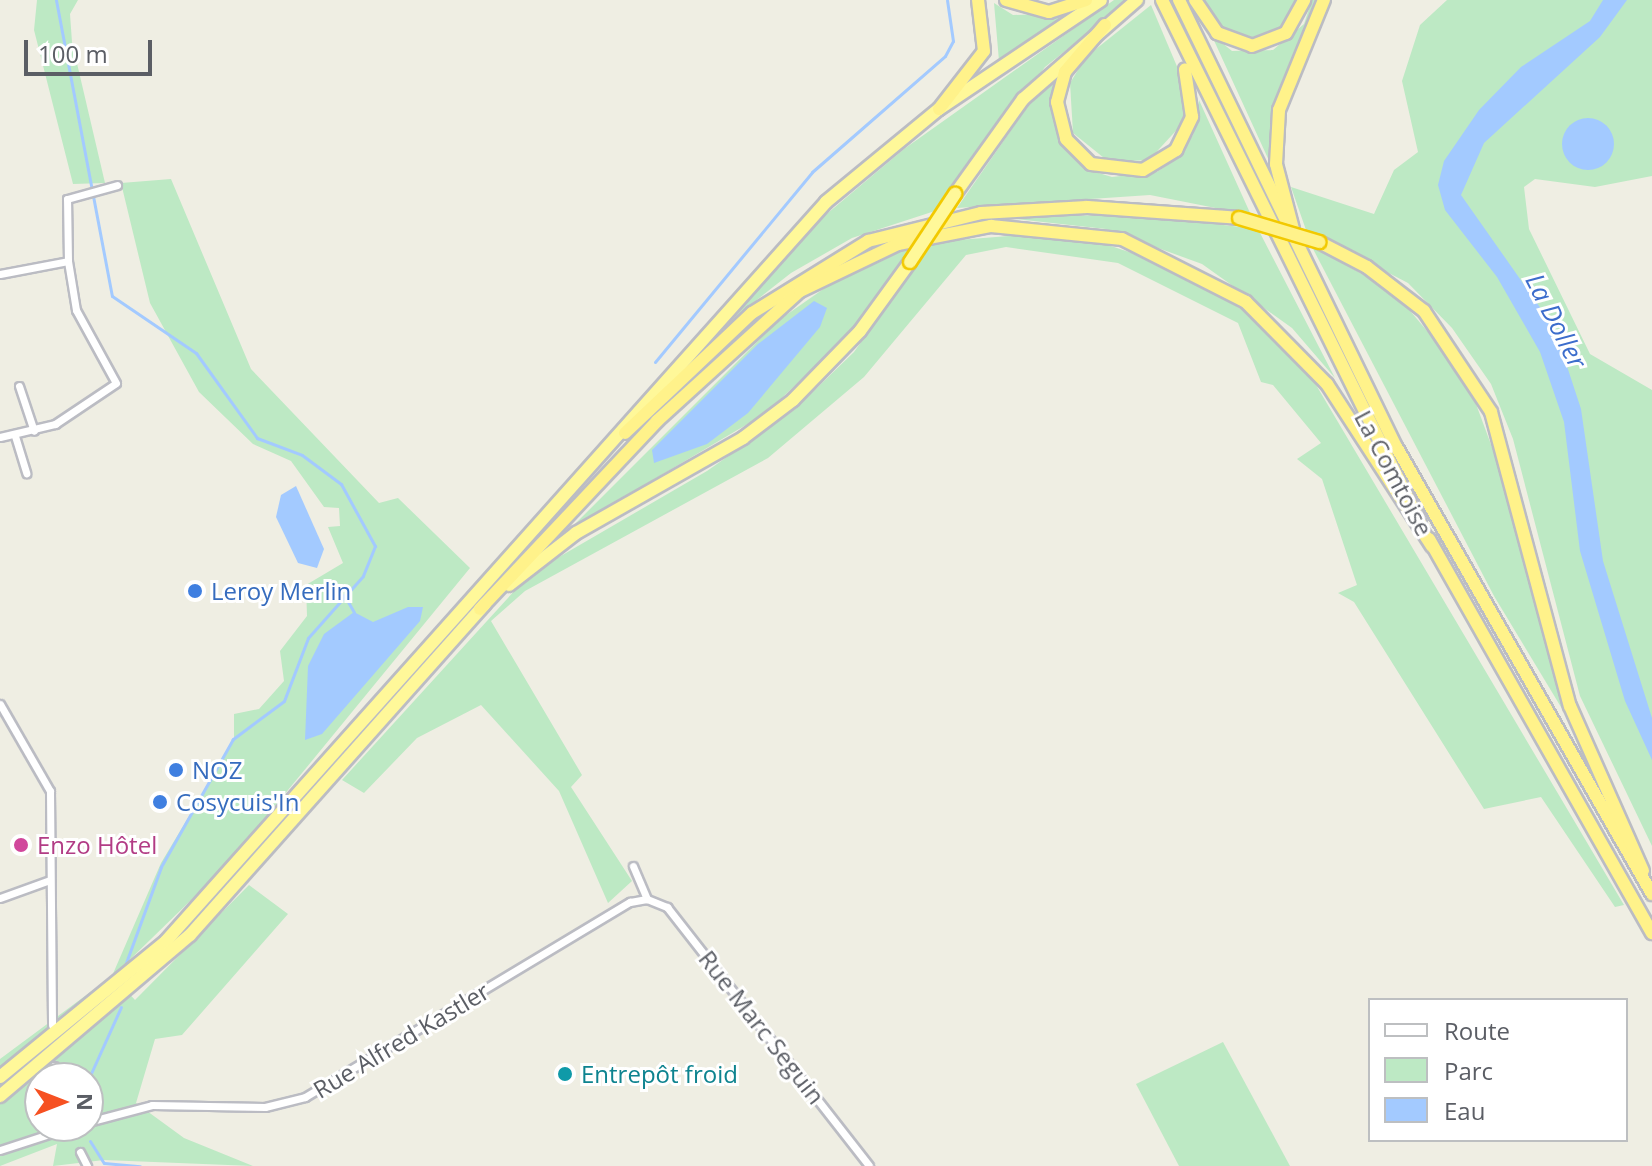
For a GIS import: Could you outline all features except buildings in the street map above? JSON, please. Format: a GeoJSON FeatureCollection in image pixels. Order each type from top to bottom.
{"type":"FeatureCollection","features":[{"type":"Feature","properties":{"kind":"highway"},"geometry":{"type":"LineString","coordinates":[[939,109],[984,51],[978,0]]}},
{"type":"Feature","properties":{"kind":"highway"},"geometry":{"type":"LineString","coordinates":[[1006,0],[1049,12],[1086,0]]}},
{"type":"Feature","properties":{"kind":"highway"},"geometry":{"type":"LineString","coordinates":[[625,433],[774,253],[939,109],[1101,0]]}},
{"type":"Feature","properties":{"kind":"highway","name":"La Comtoise"},"geometry":{"type":"LineString","coordinates":[[1162,0],[1432,546],[1652,933]]}},
{"type":"Feature","properties":{"kind":"highway","name":"La Comtoise"},"geometry":{"type":"LineString","coordinates":[[1179,0],[1298,252],[1431,511],[1648,888]]}},
{"type":"Feature","properties":{"kind":"highway"},"geometry":{"type":"LineString","coordinates":[[1195,0],[1217,33],[1252,46],[1286,33],[1304,0]]}},
{"type":"Feature","properties":{"kind":"highway"},"geometry":{"type":"LineString","coordinates":[[1298,252],[1275,141],[1279,110],[1324,0]]}},
{"type":"Feature","properties":{"kind":"highway"},"geometry":{"type":"LineString","coordinates":[[480,609],[576,533],[743,438],[793,400],[860,331],[1023,99],[1134,3]]}},
{"type":"Feature","properties":{"kind":"highway"},"geometry":{"type":"LineString","coordinates":[[1105,25],[1065,72],[1057,102],[1066,139],[1103,169],[1143,170],[1183,140],[1193,104],[1183,47]]}},
{"type":"Feature","properties":{"kind":"highway"},"geometry":{"type":"LineString","coordinates":[[1,1076],[166,941],[468,597],[625,433],[784,289],[894,232],[981,213],[1087,207],[1239,218],[1319,242],[1367,267],[1424,311],[1491,412],[1570,706],[1648,888]]}},
{"type":"Feature","properties":{"kind":"highway"},"geometry":{"type":"LineString","coordinates":[[0,1094],[190,935],[480,609],[657,421],[800,291],[898,244],[991,226],[1122,239],[1246,302],[1327,384],[1432,546]]}},
{"type":"Feature","properties":{"kind":"street"},"geometry":{"type":"LineString","coordinates":[[0,437],[34,431],[116,383],[76,310],[68,261],[67,199],[117,185]]}},
{"type":"Feature","properties":{"kind":"street"},"geometry":{"type":"LineString","coordinates":[[0,274],[68,261]]}},
{"type":"Feature","properties":{"kind":"street"},"geometry":{"type":"LineString","coordinates":[[19,386],[34,431]]}},
{"type":"Feature","properties":{"kind":"street"},"geometry":{"type":"LineString","coordinates":[[15,436],[26,473]]}},
{"type":"Feature","properties":{"kind":"street"},"geometry":{"type":"LineString","coordinates":[[0,704],[50,791],[52,1025]]}},
{"type":"Feature","properties":{"kind":"street"},"geometry":{"type":"LineString","coordinates":[[633,866],[647,899]]}},
{"type":"Feature","properties":{"kind":"street"},"geometry":{"type":"LineString","coordinates":[[0,898],[50,880]]}},
{"type":"Feature","properties":{"kind":"street","name":"Rue Alfred Kastler"},"geometry":{"type":"LineString","coordinates":[[104,1118],[152,1105],[265,1107],[305,1097],[630,902],[647,899]]}},
{"type":"Feature","properties":{"kind":"street","name":"Rue Marc Seguin"},"geometry":{"type":"LineString","coordinates":[[647,899],[667,907],[869,1166]]}},
{"type":"Feature","properties":{"kind":"street"},"geometry":{"type":"LineString","coordinates":[[0,1150],[24,1141]]}},
{"type":"Feature","properties":{"kind":"street"},"geometry":{"type":"LineString","coordinates":[[80,1152],[87,1166]]}},
{"type":"Feature","properties":{"kind":"green space"},"geometry":{"type":"Polygon","coordinates":[[[37,0],[78,0],[70,14],[72,42],[105,183],[73,184],[34,30],[37,0]]]}},
{"type":"Feature","properties":{"kind":"green space"},"geometry":{"type":"Polygon","coordinates":[[[1114,0],[1129,0],[1045,67],[938,210],[852,238],[791,273],[720,329],[816,223],[904,149],[1114,0]]]}},
{"type":"Feature","properties":{"kind":"green space"},"geometry":{"type":"Polygon","coordinates":[[[1204,0],[1299,0],[1290,23],[1256,39],[1218,25],[1204,0]]]}},
{"type":"Feature","properties":{"kind":"green space"},"geometry":{"type":"Polygon","coordinates":[[[1312,0],[1318,0],[1271,118],[1271,165],[1211,34],[1232,51],[1273,50],[1304,24],[1312,0]]]}},
{"type":"Feature","properties":{"kind":"green space"},"geometry":{"type":"Polygon","coordinates":[[[1447,0],[1652,0],[1652,176],[1595,187],[1535,179],[1524,187],[1529,229],[1590,354],[1652,390],[1652,846],[1580,696],[1513,439],[1491,384],[1452,328],[1408,283],[1306,230],[1291,187],[1374,214],[1394,170],[1418,152],[1402,81],[1420,25],[1447,0]]]}},
{"type":"Feature","properties":{"kind":"green space"},"geometry":{"type":"Polygon","coordinates":[[[994,3],[1013,15],[1072,13],[999,61],[994,3]]]}},
{"type":"Feature","properties":{"kind":"green space"},"geometry":{"type":"Polygon","coordinates":[[[1151,5],[1184,83],[1184,122],[1149,160],[1109,162],[1073,133],[1070,83],[1086,57],[1151,5]]]}},
{"type":"Feature","properties":{"kind":"green space"},"geometry":{"type":"Polygon","coordinates":[[[1060,75],[1053,116],[1059,140],[1092,171],[1112,177],[1157,172],[1176,159],[1193,135],[1199,100],[1251,215],[1150,195],[957,208],[1028,106],[1060,75]]]}},
{"type":"Feature","properties":{"kind":"green space"},"geometry":{"type":"Polygon","coordinates":[[[171,179],[251,369],[379,503],[398,498],[470,568],[225,867],[113,976],[135,1000],[249,885],[288,914],[182,1035],[155,1039],[136,1103],[184,1138],[253,1166],[104,1160],[53,1166],[57,1144],[0,1166],[0,1059],[112,976],[161,863],[234,741],[234,714],[259,709],[284,681],[280,651],[307,616],[306,585],[343,563],[328,527],[340,526],[339,508],[324,507],[291,461],[253,444],[199,392],[150,303],[121,183],[171,179]]]}},
{"type":"Feature","properties":{"kind":"green space"},"geometry":{"type":"Polygon","coordinates":[[[1129,214],[1258,229],[1335,378],[1292,328],[1202,264],[1106,229],[1006,218],[1129,214]]]}},
{"type":"Feature","properties":{"kind":"green space"},"geometry":{"type":"Polygon","coordinates":[[[1035,234],[1102,243],[1168,265],[1249,314],[1306,368],[1624,905],[1615,907],[1541,797],[1484,809],[1354,602],[1338,593],[1357,585],[1322,479],[1297,459],[1321,443],[1273,385],[1261,382],[1238,323],[1118,263],[1006,247],[966,255],[864,377],[768,458],[525,591],[491,621],[582,775],[571,787],[632,881],[608,903],[559,791],[481,705],[417,738],[364,793],[342,780],[517,588],[547,564],[707,471],[794,410],[854,352],[933,242],[1035,234]]]}},
{"type":"Feature","properties":{"kind":"green space"},"geometry":{"type":"Polygon","coordinates":[[[1311,245],[1395,293],[1466,377],[1503,477],[1573,727],[1494,596],[1311,245]]]}},
{"type":"Feature","properties":{"kind":"green space"},"geometry":{"type":"Polygon","coordinates":[[[913,246],[857,327],[766,413],[570,529],[779,320],[842,276],[913,246]]]}},
{"type":"Feature","properties":{"kind":"green space"},"geometry":{"type":"Polygon","coordinates":[[[1223,1042],[1290,1166],[1179,1166],[1136,1084],[1223,1042]]]}},
{"type":"Feature","properties":{"kind":"water","name":"La Doller"},"geometry":{"type":"Polygon","coordinates":[[[1603,0],[1627,0],[1600,37],[1484,143],[1461,195],[1544,313],[1563,354],[1581,409],[1603,561],[1652,718],[1652,760],[1625,701],[1580,551],[1564,422],[1540,352],[1497,277],[1445,210],[1438,185],[1444,161],[1479,110],[1521,67],[1590,21],[1603,0]]]}},
{"type":"Feature","properties":{"kind":"water"},"geometry":{"type":"Polygon","coordinates":[[[1588,118],[1607,125],[1614,144],[1607,163],[1588,170],[1569,163],[1562,144],[1569,125],[1588,118]]]}},
{"type":"Feature","properties":{"kind":"water"},"geometry":{"type":"Polygon","coordinates":[[[814,301],[827,308],[820,327],[748,413],[707,444],[654,463],[652,450],[758,344],[814,301]]]}},
{"type":"Feature","properties":{"kind":"water"},"geometry":{"type":"Polygon","coordinates":[[[296,486],[324,549],[317,568],[298,563],[276,517],[281,495],[296,486]]]}},
{"type":"Feature","properties":{"kind":"water"},"geometry":{"type":"Polygon","coordinates":[[[408,607],[423,607],[420,621],[322,734],[305,740],[308,666],[324,634],[354,612],[373,622],[408,607]]]}},
{"type":"Feature","properties":{"kind":"waterway"},"geometry":{"type":"LineString","coordinates":[[56,0],[112,296],[196,353],[257,438],[302,455],[341,484],[375,546],[363,576],[308,638],[284,701],[233,739],[161,867],[124,968]]}},
{"type":"Feature","properties":{"kind":"waterway"},"geometry":{"type":"LineString","coordinates":[[655,362],[812,172],[945,56],[953,41],[947,0]]}},
{"type":"Feature","properties":{"kind":"waterway"},"geometry":{"type":"LineString","coordinates":[[344,595],[354,612]]}},
{"type":"Feature","properties":{"kind":"waterway"},"geometry":{"type":"LineString","coordinates":[[96,1062],[121,1007]]}},
{"type":"Feature","properties":{"kind":"waterway"},"geometry":{"type":"LineString","coordinates":[[91,1142],[104,1163],[140,1166]]}},
{"type":"Feature","properties":{"kind":"place","name":"Leroy Merlin"},"geometry":{"type":"Point","coordinates":[195,591]}},
{"type":"Feature","properties":{"kind":"place","name":"NOZ"},"geometry":{"type":"Point","coordinates":[176,770]}},
{"type":"Feature","properties":{"kind":"place","name":"Cosycuis'In"},"geometry":{"type":"Point","coordinates":[160,802]}},
{"type":"Feature","properties":{"kind":"place","name":"Enzo Hôtel"},"geometry":{"type":"Point","coordinates":[21,845]}},
{"type":"Feature","properties":{"kind":"place","name":"Entrepôt froid"},"geometry":{"type":"Point","coordinates":[565,1074]}}]}
